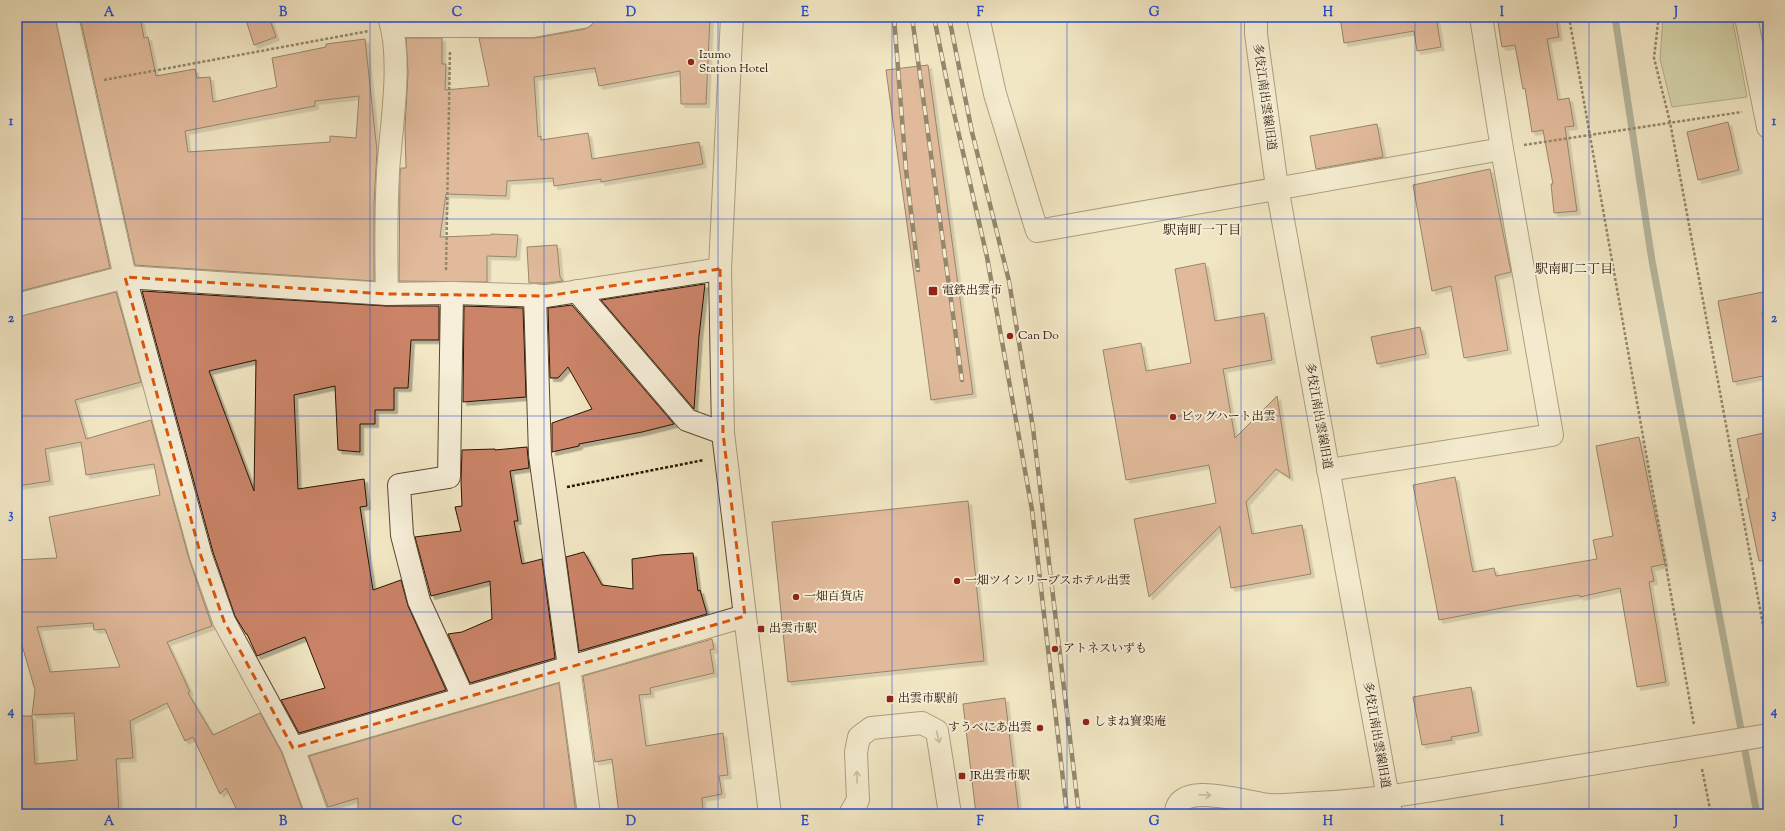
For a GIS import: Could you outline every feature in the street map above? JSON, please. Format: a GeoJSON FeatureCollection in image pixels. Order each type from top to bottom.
{"type":"FeatureCollection","features":[{"type":"Feature","properties":{"kind":"street"},"geometry":{"type":"LineString","coordinates":[[67,17],[124,277],[202,556],[222,614],[293,748],[317,814]]}},
{"type":"Feature","properties":{"kind":"street"},"geometry":{"type":"LineString","coordinates":[[387,294],[386,212],[396,66],[390,22],[451,25],[533,26],[550,20],[583,17]]}},
{"type":"Feature","properties":{"kind":"street"},"geometry":{"type":"LineString","coordinates":[[732,17],[720,269],[724,433],[744,616],[770,814]]}},
{"type":"Feature","properties":{"kind":"street"},"geometry":{"type":"LineString","coordinates":[[978,17],[995,94],[1038,231],[1502,149]]}},
{"type":"Feature","properties":{"kind":"street","name":"多伎江南出雲線旧道"},"geometry":{"type":"LineString","coordinates":[[1256,17],[1256,34],[1277,188],[1389,806]]}},
{"type":"Feature","properties":{"kind":"street"},"geometry":{"type":"LineString","coordinates":[[1328,470],[1552,435],[1480,17]]}},
{"type":"Feature","properties":{"kind":"street"},"geometry":{"type":"LineString","coordinates":[[1746,17],[1767,115]]}},
{"type":"Feature","properties":{"kind":"street"},"geometry":{"type":"LineString","coordinates":[[17,305],[124,277],[387,294],[449,293],[547,296],[720,269]]}},
{"type":"Feature","properties":{"kind":"street"},"geometry":{"type":"LineString","coordinates":[[576,291],[687,420],[724,433]]}},
{"type":"Feature","properties":{"kind":"street"},"geometry":{"type":"LineString","coordinates":[[449,293],[449,477],[399,486],[402,535],[419,600],[463,698]]}},
{"type":"Feature","properties":{"kind":"street"},"geometry":{"type":"LineString","coordinates":[[535,295],[540,455],[589,814]]}},
{"type":"Feature","properties":{"kind":"street"},"geometry":{"type":"LineString","coordinates":[[293,748],[744,616]]}},
{"type":"Feature","properties":{"kind":"street"},"geometry":{"type":"LineString","coordinates":[[850,814],[858,800],[856,752],[859,737],[871,728],[922,723],[937,731],[950,814]]}},
{"type":"Feature","properties":{"kind":"street"},"geometry":{"type":"LineString","coordinates":[[1344,814],[1768,735]]}},
{"type":"Feature","properties":{"kind":"street"},"geometry":{"type":"LineString","coordinates":[[1176,814],[1176,810],[1183,800],[1196,795],[1218,796],[1268,805],[1315,803],[1389,806]]}},
{"type":"Feature","properties":{"kind":"path"},"geometry":{"type":"LineString","coordinates":[[1569,17],[1703,746],[1711,814]]}},
{"type":"Feature","properties":{"kind":"path"},"geometry":{"type":"LineString","coordinates":[[1657,17],[1658,23],[1654,58],[1670,122],[1768,652]]}},
{"type":"Feature","properties":{"kind":"path"},"geometry":{"type":"LineString","coordinates":[[82,84],[390,22]]}},
{"type":"Feature","properties":{"kind":"path"},"geometry":{"type":"LineString","coordinates":[[449,293],[451,25]]}},
{"type":"Feature","properties":{"kind":"path"},"geometry":{"type":"LineString","coordinates":[[1502,149],[1670,122],[1767,115]]}},
{"type":"Feature","properties":{"kind":"path"},"geometry":{"type":"LineString","coordinates":[[545,492],[726,455]]}},
{"type":"Feature","properties":{"kind":"highlighted area"},"geometry":{"type":"Polygon","coordinates":[[[720,269],[723,433],[745,616],[293,748],[224,621],[201,556],[125,277],[387,294],[547,296],[720,269]]]}},
{"type":"Feature","properties":{"kind":"green space"},"geometry":{"type":"Polygon","coordinates":[[[1663,17],[1732,17],[1747,97],[1672,107],[1660,59],[1663,17]]]}},
{"type":"Feature","properties":{"kind":"building"},"geometry":{"type":"Polygon","coordinates":[[[17,17],[55,17],[110,268],[17,292],[17,17]]]}},
{"type":"Feature","properties":{"kind":"building"},"geometry":{"type":"Polygon","coordinates":[[[80,17],[140,17],[144,38],[148,37],[156,76],[195,69],[197,78],[210,77],[213,102],[277,87],[272,58],[326,47],[326,44],[365,39],[377,151],[374,202],[374,281],[135,265],[80,17]],[[359,96],[315,101],[315,106],[185,131],[188,152],[330,142],[330,136],[356,138],[359,96]]]}},
{"type":"Feature","properties":{"kind":"building"},"geometry":{"type":"Polygon","coordinates":[[[245,17],[269,17],[276,37],[254,45],[245,17]]]}},
{"type":"Feature","properties":{"kind":"building"},"geometry":{"type":"Polygon","coordinates":[[[604,17],[710,17],[706,104],[681,104],[680,71],[599,86],[595,68],[534,77],[538,137],[541,136],[541,140],[588,133],[592,159],[699,142],[703,164],[601,182],[601,179],[554,186],[553,178],[507,181],[506,196],[446,194],[440,237],[491,234],[518,235],[516,257],[487,256],[487,282],[399,281],[400,173],[401,168],[406,168],[405,128],[408,73],[406,38],[442,38],[442,64],[446,64],[445,90],[489,86],[479,38],[535,38],[585,29],[591,26],[595,19],[604,17]]]}},
{"type":"Feature","properties":{"kind":"building"},"geometry":{"type":"Polygon","coordinates":[[[1340,17],[1436,17],[1441,47],[1417,51],[1414,31],[1344,43],[1340,17]]]}},
{"type":"Feature","properties":{"kind":"building"},"geometry":{"type":"Polygon","coordinates":[[[1497,17],[1556,17],[1559,37],[1547,39],[1558,100],[1569,98],[1574,126],[1565,127],[1577,211],[1554,213],[1551,184],[1553,184],[1543,130],[1532,132],[1525,88],[1523,89],[1515,45],[1502,47],[1497,17]]]}},
{"type":"Feature","properties":{"kind":"building"},"geometry":{"type":"Polygon","coordinates":[[[928,65],[973,394],[931,400],[886,70],[928,65]]]}},
{"type":"Feature","properties":{"kind":"building"},"geometry":{"type":"Polygon","coordinates":[[[1728,122],[1739,170],[1698,180],[1687,132],[1728,122]]]}},
{"type":"Feature","properties":{"kind":"building"},"geometry":{"type":"Polygon","coordinates":[[[1377,124],[1383,157],[1316,169],[1310,136],[1377,124]]]}},
{"type":"Feature","properties":{"kind":"building"},"geometry":{"type":"Polygon","coordinates":[[[1490,169],[1511,272],[1495,276],[1508,350],[1464,358],[1451,286],[1432,291],[1413,185],[1490,169]]]}},
{"type":"Feature","properties":{"kind":"building"},"geometry":{"type":"Polygon","coordinates":[[[557,245],[560,277],[563,281],[529,283],[527,247],[557,245]]]}},
{"type":"Feature","properties":{"kind":"building","name":"ビッグハート出雲"},"geometry":{"type":"Polygon","coordinates":[[[1205,263],[1215,321],[1264,313],[1272,360],[1223,369],[1235,438],[1277,396],[1290,478],[1276,469],[1246,502],[1252,534],[1302,525],[1311,574],[1231,588],[1220,526],[1149,597],[1134,519],[1216,503],[1209,465],[1126,480],[1103,350],[1141,343],[1146,371],[1191,363],[1175,269],[1205,263]]]}},
{"type":"Feature","properties":{"kind":"building"},"geometry":{"type":"Polygon","coordinates":[[[705,284],[699,336],[694,409],[601,300],[705,284]]]}},
{"type":"Feature","properties":{"kind":"building"},"geometry":{"type":"Polygon","coordinates":[[[142,291],[386,306],[439,306],[439,340],[411,340],[408,388],[394,388],[394,410],[375,410],[375,424],[360,424],[360,452],[338,450],[335,386],[294,395],[298,489],[364,479],[367,506],[360,507],[373,590],[401,580],[408,606],[446,690],[299,733],[281,700],[325,688],[305,637],[257,656],[247,634],[235,616],[213,552],[142,291]],[[256,360],[209,371],[254,491],[256,360]]]}},
{"type":"Feature","properties":{"kind":"building"},"geometry":{"type":"Polygon","coordinates":[[[116,292],[141,382],[75,400],[86,439],[151,420],[189,559],[212,626],[167,642],[190,692],[188,693],[213,735],[260,713],[282,753],[304,814],[239,814],[226,788],[220,794],[193,737],[185,741],[167,703],[130,721],[133,758],[116,759],[119,814],[73,814],[72,809],[43,814],[17,814],[17,716],[32,716],[35,764],[77,760],[74,713],[32,715],[35,690],[17,628],[17,560],[57,558],[49,517],[160,495],[154,464],[86,475],[81,442],[45,449],[50,481],[17,486],[17,317],[116,292]],[[93,623],[37,627],[50,672],[120,667],[105,629],[94,630],[93,623]]]}},
{"type":"Feature","properties":{"kind":"building"},"geometry":{"type":"Polygon","coordinates":[[[1763,292],[1767,311],[1762,312],[1768,346],[1768,375],[1733,382],[1718,301],[1763,292]]]}},
{"type":"Feature","properties":{"kind":"building"},"geometry":{"type":"Polygon","coordinates":[[[572,305],[674,424],[642,432],[579,444],[579,446],[552,452],[552,423],[592,409],[568,367],[558,378],[550,378],[548,308],[572,305]]]}},
{"type":"Feature","properties":{"kind":"building"},"geometry":{"type":"Polygon","coordinates":[[[464,306],[523,308],[526,397],[463,402],[464,306]]]}},
{"type":"Feature","properties":{"kind":"building"},"geometry":{"type":"Polygon","coordinates":[[[1420,327],[1426,354],[1377,364],[1371,337],[1420,327]]]}},
{"type":"Feature","properties":{"kind":"building"},"geometry":{"type":"Polygon","coordinates":[[[1768,432],[1768,560],[1759,561],[1746,499],[1749,498],[1737,439],[1768,432]]]}},
{"type":"Feature","properties":{"kind":"building"},"geometry":{"type":"Polygon","coordinates":[[[1639,437],[1665,564],[1651,567],[1654,581],[1649,582],[1666,682],[1637,687],[1620,588],[1580,597],[1579,595],[1439,620],[1413,485],[1455,477],[1473,572],[1494,568],[1496,576],[1597,559],[1593,540],[1613,536],[1596,446],[1639,437]]]}},
{"type":"Feature","properties":{"kind":"building"},"geometry":{"type":"Polygon","coordinates":[[[527,447],[529,468],[510,471],[518,521],[514,521],[522,564],[542,559],[555,658],[470,683],[448,634],[462,632],[492,619],[490,581],[431,596],[415,537],[461,531],[455,507],[462,506],[462,450],[495,450],[527,447]]]}},
{"type":"Feature","properties":{"kind":"building"},"geometry":{"type":"Polygon","coordinates":[[[968,501],[984,661],[788,682],[772,522],[968,501]]]}},
{"type":"Feature","properties":{"kind":"building"},"geometry":{"type":"Polygon","coordinates":[[[584,552],[602,585],[633,589],[632,559],[660,555],[693,553],[698,591],[700,590],[707,614],[579,651],[566,557],[584,552]]]}},
{"type":"Feature","properties":{"kind":"building"},"geometry":{"type":"Polygon","coordinates":[[[712,639],[714,649],[710,650],[714,673],[650,688],[651,694],[639,695],[646,746],[723,733],[728,775],[719,776],[722,794],[702,798],[703,811],[684,814],[619,814],[612,759],[595,762],[583,676],[712,639]]]}},
{"type":"Feature","properties":{"kind":"building"},"geometry":{"type":"Polygon","coordinates":[[[559,683],[576,814],[358,814],[358,798],[328,807],[309,756],[559,683]]]}},
{"type":"Feature","properties":{"kind":"building"},"geometry":{"type":"Polygon","coordinates":[[[1471,687],[1479,732],[1451,737],[1452,740],[1422,745],[1413,697],[1471,687]]]}},
{"type":"Feature","properties":{"kind":"building"},"geometry":{"type":"Polygon","coordinates":[[[1005,698],[1019,814],[976,814],[963,704],[1005,698]]]}},
{"type":"Feature","properties":{"kind":"waterway"},"geometry":{"type":"LineString","coordinates":[[1615,17],[1652,261],[1757,814]]}},
{"type":"Feature","properties":{"kind":"railway"},"geometry":{"type":"LineString","coordinates":[[894,17],[906,170],[918,270]]}},
{"type":"Feature","properties":{"kind":"railway"},"geometry":{"type":"LineString","coordinates":[[912,17],[962,380]]}},
{"type":"Feature","properties":{"kind":"railway"},"geometry":{"type":"LineString","coordinates":[[934,17],[948,87],[987,257],[1032,510],[1067,814]]}},
{"type":"Feature","properties":{"kind":"railway"},"geometry":{"type":"LineString","coordinates":[[949,17],[972,132],[1009,281],[1033,428],[1079,814]]}},
{"type":"Feature","properties":{"kind":"place","name":"Izumo Station Hotel"},"geometry":{"type":"Point","coordinates":[691,62]}},
{"type":"Feature","properties":{"kind":"place","name":"電鉄出雲市"},"geometry":{"type":"Point","coordinates":[933,291]}},
{"type":"Feature","properties":{"kind":"place","name":"Can Do"},"geometry":{"type":"Point","coordinates":[1010,336]}},
{"type":"Feature","properties":{"kind":"place","name":"ビッグハート出雲"},"geometry":{"type":"Point","coordinates":[1173,417]}},
{"type":"Feature","properties":{"kind":"place","name":"一畑ツインリーブスホテル出雲"},"geometry":{"type":"Point","coordinates":[957,581]}},
{"type":"Feature","properties":{"kind":"place","name":"一畑百貨店"},"geometry":{"type":"Point","coordinates":[796,597]}},
{"type":"Feature","properties":{"kind":"place","name":"出雲市駅"},"geometry":{"type":"Point","coordinates":[761,629]}},
{"type":"Feature","properties":{"kind":"place","name":"アトネスいずも"},"geometry":{"type":"Point","coordinates":[1055,649]}},
{"type":"Feature","properties":{"kind":"place","name":"出雲市駅前"},"geometry":{"type":"Point","coordinates":[890,699]}},
{"type":"Feature","properties":{"kind":"place","name":"しまね寶楽庵"},"geometry":{"type":"Point","coordinates":[1086,722]}},
{"type":"Feature","properties":{"kind":"place","name":"すうべにあ出雲"},"geometry":{"type":"Point","coordinates":[1040,728]}},
{"type":"Feature","properties":{"kind":"place","name":"JR出雲市駅"},"geometry":{"type":"Point","coordinates":[962,776]}},
{"type":"Feature","properties":{"kind":"district","name":"駅南町一丁目"},"geometry":{"type":"Point","coordinates":[1202,231]}},
{"type":"Feature","properties":{"kind":"district","name":"駅南町二丁目"},"geometry":{"type":"Point","coordinates":[1574,270]}}]}
